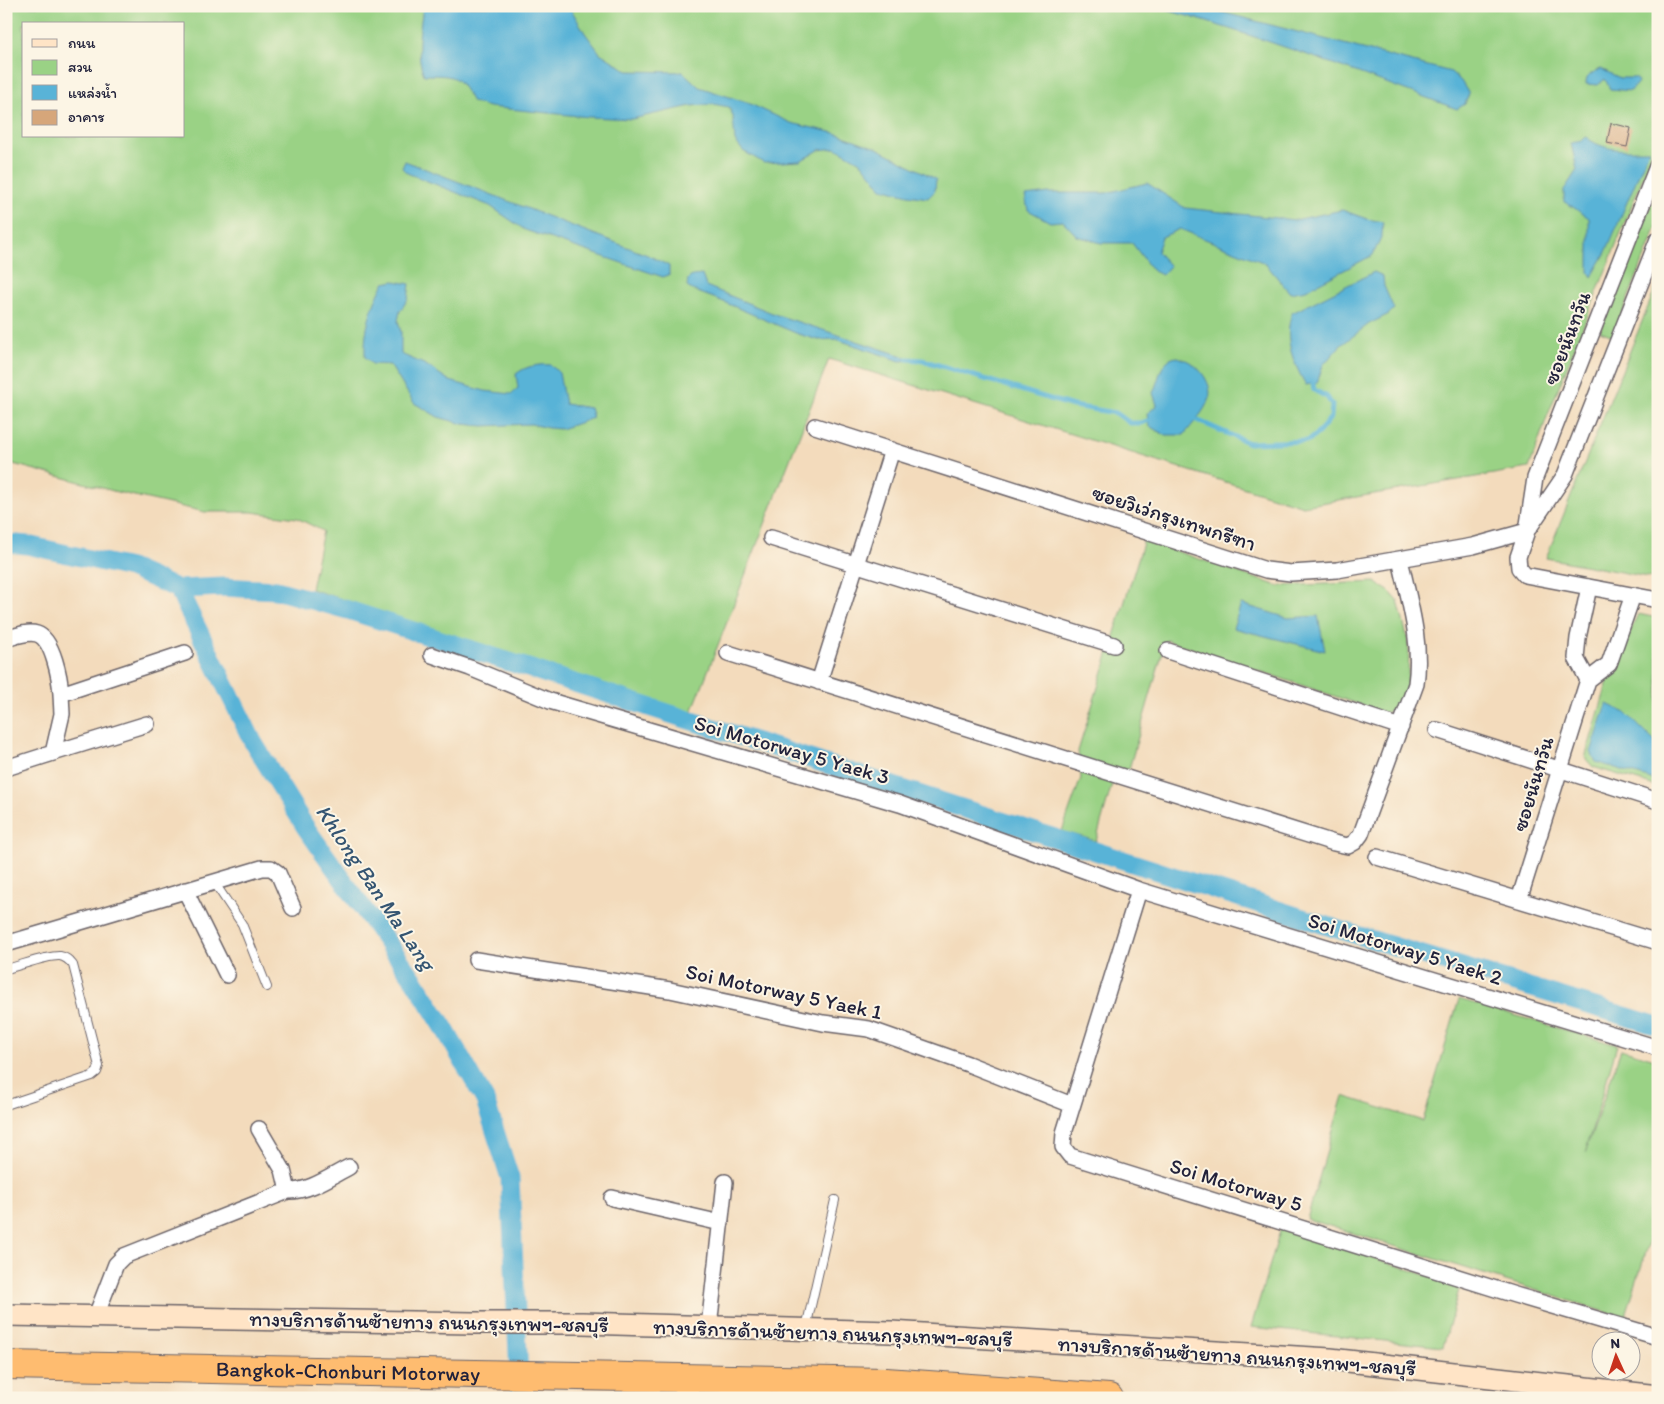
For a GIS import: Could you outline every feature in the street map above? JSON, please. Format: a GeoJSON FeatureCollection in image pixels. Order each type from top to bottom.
{"type":"FeatureCollection","features":[{"type":"Feature","properties":{"kind":"highway","name":"Bangkok-Chonburi Motorway"},"geometry":{"type":"LineString","coordinates":[[6,1365],[886,1382],[1109,1398]]}},
{"type":"Feature","properties":{"kind":"main road","name":"ทางบริการด้านซ้ายทาง ถนนกรุงเทพฯ-ชลบุรี"},"geometry":{"type":"LineString","coordinates":[[6,1315],[473,1323],[582,1323],[891,1332],[1330,1359],[1658,1396]]}},
{"type":"Feature","properties":{"kind":"street","name":"ซอยนันทวัน"},"geometry":{"type":"LineString","coordinates":[[1658,164],[1535,478],[1527,531],[1518,557],[1519,568],[1525,575],[1658,600]]}},
{"type":"Feature","properties":{"kind":"street","name":"ซอยนันทวัน"},"geometry":{"type":"LineString","coordinates":[[1527,531],[1565,475],[1658,240]]}},
{"type":"Feature","properties":{"kind":"street"},"geometry":{"type":"LineString","coordinates":[[1574,377],[1599,388]]}},
{"type":"Feature","properties":{"kind":"street","name":"ซอยวิเว่กรุงเทพกรีฑา"},"geometry":{"type":"LineString","coordinates":[[815,426],[1266,570],[1291,573],[1337,570],[1473,546],[1527,531]]}},
{"type":"Feature","properties":{"kind":"street"},"geometry":{"type":"LineString","coordinates":[[819,682],[892,450]]}},
{"type":"Feature","properties":{"kind":"street"},"geometry":{"type":"LineString","coordinates":[[771,538],[1114,645]]}},
{"type":"Feature","properties":{"kind":"street"},"geometry":{"type":"LineString","coordinates":[[728,653],[1348,846],[1355,842],[1361,834],[1416,684],[1419,663],[1418,644],[1400,559]]}},
{"type":"Feature","properties":{"kind":"street"},"geometry":{"type":"LineString","coordinates":[[1589,587],[1578,638],[1576,658],[1588,680],[1610,664],[1632,595]]}},
{"type":"Feature","properties":{"kind":"street"},"geometry":{"type":"LineString","coordinates":[[6,639],[35,634],[43,637],[50,649],[57,672],[62,714],[53,753]]}},
{"type":"Feature","properties":{"kind":"street"},"geometry":{"type":"LineString","coordinates":[[1168,651],[1401,727]]}},
{"type":"Feature","properties":{"kind":"street"},"geometry":{"type":"LineString","coordinates":[[61,694],[185,653]]}},
{"type":"Feature","properties":{"kind":"street","name":"Soi Motorway 5 Yaek 3"},"geometry":{"type":"LineString","coordinates":[[432,655],[470,668],[550,701],[900,804],[1139,890]]}},
{"type":"Feature","properties":{"kind":"street","name":"ซอยนันทวัน"},"geometry":{"type":"LineString","coordinates":[[1519,900],[1588,680]]}},
{"type":"Feature","properties":{"kind":"street"},"geometry":{"type":"LineString","coordinates":[[6,768],[147,724]]}},
{"type":"Feature","properties":{"kind":"street"},"geometry":{"type":"LineString","coordinates":[[1437,730],[1658,801]]}},
{"type":"Feature","properties":{"kind":"street"},"geometry":{"type":"LineString","coordinates":[[1377,857],[1658,942]]}},
{"type":"Feature","properties":{"kind":"street"},"geometry":{"type":"LineString","coordinates":[[6,944],[262,868],[271,868],[278,873],[293,908]]}},
{"type":"Feature","properties":{"kind":"street"},"geometry":{"type":"LineString","coordinates":[[185,890],[227,975]]}},
{"type":"Feature","properties":{"kind":"street","name":"Soi Motorway 5 Yaek 2"},"geometry":{"type":"LineString","coordinates":[[1139,890],[1658,1048]]}},
{"type":"Feature","properties":{"kind":"street","name":"Soi Motorway 5"},"geometry":{"type":"LineString","coordinates":[[1139,890],[1062,1141],[1065,1151],[1070,1156],[1515,1295],[1658,1337]]}},
{"type":"Feature","properties":{"kind":"street","name":"Soi Motorway 5 Yaek 1"},"geometry":{"type":"LineString","coordinates":[[476,960],[670,990],[823,1023],[869,1029],[968,1064],[1072,1105]]}},
{"type":"Feature","properties":{"kind":"street"},"geometry":{"type":"LineString","coordinates":[[259,1129],[283,1170],[288,1191]]}},
{"type":"Feature","properties":{"kind":"street"},"geometry":{"type":"LineString","coordinates":[[96,1316],[116,1264],[124,1256],[288,1191],[298,1191],[349,1167]]}},
{"type":"Feature","properties":{"kind":"street"},"geometry":{"type":"LineString","coordinates":[[709,1327],[725,1182]]}},
{"type":"Feature","properties":{"kind":"street"},"geometry":{"type":"LineString","coordinates":[[612,1198],[721,1223]]}},
{"type":"Feature","properties":{"kind":"lane"},"geometry":{"type":"LineString","coordinates":[[213,882],[242,924],[267,987]]}},
{"type":"Feature","properties":{"kind":"lane"},"geometry":{"type":"LineString","coordinates":[[6,969],[53,956],[62,956],[69,959],[73,965],[99,1066],[97,1072],[92,1076],[6,1105]]}},
{"type":"Feature","properties":{"kind":"lane"},"geometry":{"type":"LineString","coordinates":[[805,1330],[835,1200]]}},
{"type":"Feature","properties":{"kind":"green space"},"geometry":{"type":"Polygon","coordinates":[[[6,6],[1658,6],[1658,140],[1547,417],[1529,468],[1303,506],[829,359],[692,712],[311,589],[323,531],[297,518],[252,512],[205,512],[117,492],[6,462],[6,6]]]}},
{"type":"Feature","properties":{"kind":"green space"},"geometry":{"type":"Polygon","coordinates":[[[1658,187],[1658,224],[1613,336],[1600,331],[1658,187]]]}},
{"type":"Feature","properties":{"kind":"green space"},"geometry":{"type":"Polygon","coordinates":[[[1658,282],[1658,579],[1546,558],[1658,282]]]}},
{"type":"Feature","properties":{"kind":"green space"},"geometry":{"type":"Polygon","coordinates":[[[1144,540],[1278,586],[1375,582],[1390,592],[1398,601],[1407,636],[1409,652],[1408,678],[1403,704],[1385,713],[1166,640],[1129,769],[1112,784],[1096,841],[1062,831],[1081,778],[1078,751],[1144,540]]]}},
{"type":"Feature","properties":{"kind":"green space"},"geometry":{"type":"Polygon","coordinates":[[[1638,614],[1658,618],[1658,787],[1593,767],[1585,758],[1608,681],[1638,614]]]}},
{"type":"Feature","properties":{"kind":"green space"},"geometry":{"type":"Polygon","coordinates":[[[1459,999],[1617,1045],[1585,1153],[1621,1049],[1658,1060],[1658,1214],[1625,1318],[1307,1219],[1343,1096],[1423,1121],[1459,999]]]}},
{"type":"Feature","properties":{"kind":"green space"},"geometry":{"type":"Polygon","coordinates":[[[1281,1228],[1460,1286],[1443,1347],[1251,1327],[1281,1228]]]}},
{"type":"Feature","properties":{"kind":"water"},"geometry":{"type":"Polygon","coordinates":[[[423,6],[569,6],[585,33],[600,53],[628,71],[683,72],[699,87],[748,103],[791,123],[835,133],[877,148],[936,179],[935,191],[928,198],[882,188],[862,163],[836,148],[819,150],[800,161],[764,163],[743,151],[735,141],[733,116],[729,107],[713,104],[691,106],[632,119],[589,117],[489,107],[472,102],[462,86],[454,78],[424,75],[419,49],[423,6]]]}},
{"type":"Feature","properties":{"kind":"water"},"geometry":{"type":"Polygon","coordinates":[[[1152,6],[1198,6],[1451,72],[1461,81],[1469,94],[1465,104],[1457,109],[1267,41],[1152,6]]]}},
{"type":"Feature","properties":{"kind":"water"},"geometry":{"type":"Polygon","coordinates":[[[1601,69],[1620,78],[1636,78],[1638,82],[1631,91],[1610,89],[1605,79],[1598,85],[1586,84],[1589,76],[1601,69]]]}},
{"type":"Feature","properties":{"kind":"water"},"geometry":{"type":"Polygon","coordinates":[[[1586,137],[1608,148],[1649,150],[1606,252],[1592,277],[1589,272],[1589,218],[1564,201],[1564,190],[1577,170],[1571,143],[1582,141],[1586,137]]]}},
{"type":"Feature","properties":{"kind":"water"},"geometry":{"type":"Polygon","coordinates":[[[405,161],[650,256],[669,266],[669,275],[663,277],[525,230],[490,206],[407,173],[402,168],[405,161]]]}},
{"type":"Feature","properties":{"kind":"water"},"geometry":{"type":"Polygon","coordinates":[[[1147,183],[1185,208],[1295,220],[1342,210],[1367,219],[1383,222],[1382,235],[1373,255],[1306,290],[1290,293],[1265,263],[1180,229],[1162,237],[1157,252],[1170,266],[1162,275],[1152,270],[1132,243],[1101,243],[1077,236],[1063,221],[1050,222],[1028,210],[1025,196],[1049,193],[1106,193],[1147,183]]]}},
{"type":"Feature","properties":{"kind":"water"},"geometry":{"type":"Polygon","coordinates":[[[1374,272],[1383,276],[1384,286],[1394,309],[1389,314],[1369,324],[1340,346],[1323,365],[1317,383],[1306,385],[1293,359],[1289,341],[1289,322],[1292,313],[1374,272]]]}},
{"type":"Feature","properties":{"kind":"water"},"geometry":{"type":"Polygon","coordinates":[[[702,275],[706,286],[777,315],[915,360],[900,361],[836,339],[818,340],[798,334],[687,287],[688,279],[692,276],[702,275]]]}},
{"type":"Feature","properties":{"kind":"water"},"geometry":{"type":"Polygon","coordinates":[[[394,281],[410,284],[408,299],[400,311],[398,321],[401,332],[401,354],[426,365],[450,381],[485,391],[511,394],[518,388],[516,374],[532,366],[551,365],[559,373],[565,404],[590,408],[593,418],[561,429],[531,424],[483,426],[463,424],[438,417],[414,403],[390,365],[372,364],[365,357],[367,327],[375,301],[384,283],[394,281]]]}},
{"type":"Feature","properties":{"kind":"water"},"geometry":{"type":"Polygon","coordinates":[[[1178,357],[1191,363],[1200,371],[1206,379],[1210,393],[1205,408],[1184,435],[1165,435],[1149,426],[1147,414],[1157,405],[1153,393],[1161,370],[1167,361],[1178,357]]]}},
{"type":"Feature","properties":{"kind":"water"},"geometry":{"type":"Polygon","coordinates":[[[1241,604],[1288,618],[1318,616],[1325,651],[1233,628],[1241,604]]]}},
{"type":"Feature","properties":{"kind":"water"},"geometry":{"type":"Polygon","coordinates":[[[1607,704],[1626,713],[1658,745],[1658,781],[1596,762],[1591,752],[1607,704]]]}},
{"type":"Feature","properties":{"kind":"building"},"geometry":{"type":"Polygon","coordinates":[[[1611,123],[1631,128],[1627,147],[1607,143],[1611,123]]]}},
{"type":"Feature","properties":{"kind":"waterway"},"geometry":{"type":"LineString","coordinates":[[907,359],[922,360],[1073,406],[1116,413],[1130,423],[1141,423],[1153,419]]}},
{"type":"Feature","properties":{"kind":"waterway"},"geometry":{"type":"LineString","coordinates":[[1192,418],[1249,443],[1308,441],[1319,432],[1331,417],[1332,405],[1327,397],[1314,390],[1312,378]]}},
{"type":"Feature","properties":{"kind":"waterway","name":"Khlong Ban Ma Lang"},"geometry":{"type":"LineString","coordinates":[[6,543],[27,545],[130,568],[178,589],[253,742],[306,828],[414,980],[443,1026],[485,1100],[510,1178],[520,1398]]}},
{"type":"Feature","properties":{"kind":"waterway"},"geometry":{"type":"LineString","coordinates":[[178,589],[224,587],[276,590],[348,610],[1337,929],[1658,1026]]}}]}
